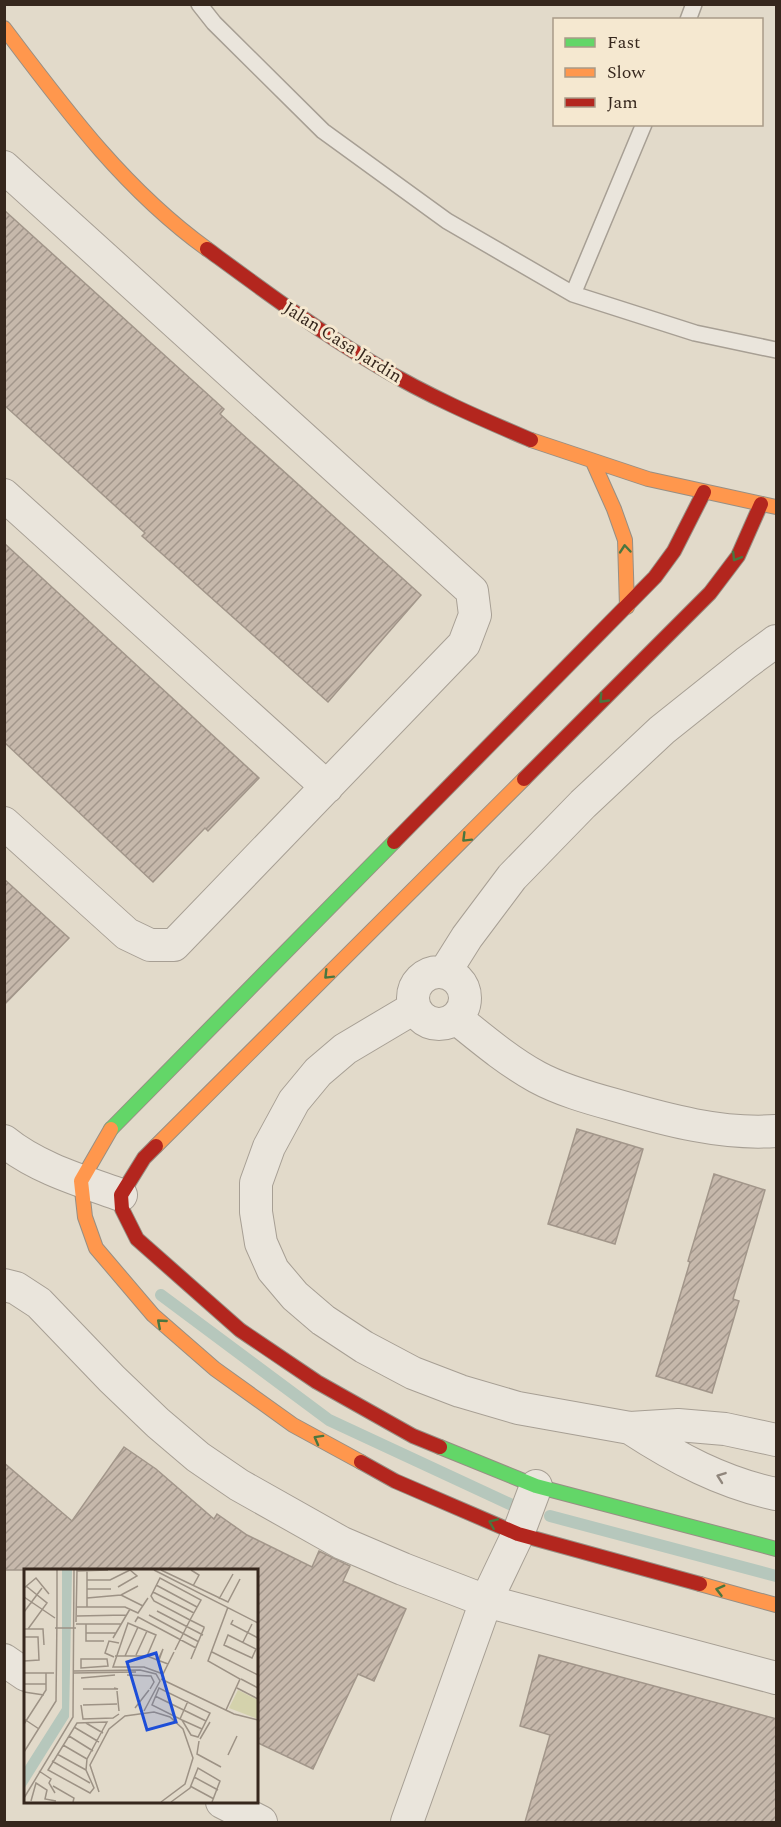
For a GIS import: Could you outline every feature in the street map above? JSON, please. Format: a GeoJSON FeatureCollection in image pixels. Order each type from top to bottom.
{"type":"FeatureCollection","features":[{"type":"Feature","properties":{"kind":"street","name":"Jalan Casa Jardin"},"geometry":{"type":"LineString","coordinates":[[4,28],[56,98],[116,169],[191,238],[291,311],[379,367],[460,410],[537,443],[648,479],[777,507]]}},
{"type":"Feature","properties":{"kind":"street"},"geometry":{"type":"LineString","coordinates":[[4,168],[472,591],[475,615],[464,644],[174,945],[150,945],[127,934],[4,823]]}},
{"type":"Feature","properties":{"kind":"street"},"geometry":{"type":"LineString","coordinates":[[592,462],[614,509],[625,540],[627,607]]}},
{"type":"Feature","properties":{"kind":"street"},"geometry":{"type":"LineString","coordinates":[[704,492],[674,551],[655,577],[112,1128],[81,1181],[85,1218],[96,1248],[153,1316],[215,1369],[293,1425],[385,1476],[518,1534],[777,1605]]}},
{"type":"Feature","properties":{"kind":"street"},"geometry":{"type":"LineString","coordinates":[[4,495],[327,787]]}},
{"type":"Feature","properties":{"kind":"street"},"geometry":{"type":"LineString","coordinates":[[761,504],[738,556],[710,593],[144,1158],[121,1195],[122,1209],[137,1239],[240,1330],[317,1382],[413,1436],[536,1486],[777,1549]]}},
{"type":"Feature","properties":{"kind":"street"},"geometry":{"type":"LineString","coordinates":[[445,972],[467,937],[512,876],[583,804],[662,730],[746,663],[777,642]]}},
{"type":"Feature","properties":{"kind":"street"},"geometry":{"type":"LineString","coordinates":[[433,972],[445,972],[456,977],[463,987],[466,998],[462,1009],[456,1018],[445,1024],[432,1023],[422,1018],[414,1008],[412,996],[415,985],[423,977],[433,972]]}},
{"type":"Feature","properties":{"kind":"street"},"geometry":{"type":"LineString","coordinates":[[414,1008],[345,1049],[318,1072],[294,1101],[269,1146],[256,1183],[256,1212],[261,1242],[273,1270],[295,1296],[323,1320],[364,1347],[413,1373],[460,1391],[518,1408],[630,1428],[678,1425],[725,1429],[777,1440]]}},
{"type":"Feature","properties":{"kind":"street"},"geometry":{"type":"LineString","coordinates":[[456,1018],[498,1052],[539,1078],[589,1098],[679,1122],[729,1130],[777,1131]]}},
{"type":"Feature","properties":{"kind":"street"},"geometry":{"type":"LineString","coordinates":[[4,1141],[45,1165],[121,1195]]}},
{"type":"Feature","properties":{"kind":"street"},"geometry":{"type":"LineString","coordinates":[[4,1285],[16,1288],[39,1303],[112,1379],[198,1457],[239,1485],[342,1543],[486,1601],[777,1678]]}},
{"type":"Feature","properties":{"kind":"street"},"geometry":{"type":"LineString","coordinates":[[630,1428],[671,1454],[712,1474],[777,1494]]}},
{"type":"Feature","properties":{"kind":"street"},"geometry":{"type":"LineString","coordinates":[[407,1822],[486,1601],[518,1534],[536,1486]]}},
{"type":"Feature","properties":{"kind":"lane"},"geometry":{"type":"LineString","coordinates":[[199,4],[214,23],[323,131],[447,222],[573,294],[695,333],[777,350]]}},
{"type":"Feature","properties":{"kind":"lane"},"geometry":{"type":"LineString","coordinates":[[573,294],[643,126]]}},
{"type":"Feature","properties":{"kind":"building"},"geometry":{"type":"Polygon","coordinates":[[[4,210],[224,409],[220,414],[421,595],[328,702],[142,536],[145,533],[4,405],[4,210]]]}},
{"type":"Feature","properties":{"kind":"building"},"geometry":{"type":"Polygon","coordinates":[[[4,543],[259,778],[208,831],[205,828],[153,882],[4,742],[4,543]]]}},
{"type":"Feature","properties":{"kind":"building"},"geometry":{"type":"Polygon","coordinates":[[[4,879],[69,938],[4,1005],[4,879]]]}},
{"type":"Feature","properties":{"kind":"building"},"geometry":{"type":"Polygon","coordinates":[[[577,1129],[643,1149],[615,1244],[548,1224],[577,1129]]]}},
{"type":"Feature","properties":{"kind":"building"},"geometry":{"type":"Polygon","coordinates":[[[714,1174],[765,1190],[733,1299],[739,1301],[712,1393],[656,1376],[714,1174]]]}},
{"type":"Feature","properties":{"kind":"building"},"geometry":{"type":"Polygon","coordinates":[[[124,1447],[156,1469],[214,1519],[217,1514],[247,1535],[312,1567],[319,1551],[350,1566],[343,1581],[406,1609],[374,1681],[358,1674],[313,1769],[258,1743],[258,1569],[4,1570],[4,1463],[72,1521],[124,1447]]]}},
{"type":"Feature","properties":{"kind":"building"},"geometry":{"type":"Polygon","coordinates":[[[539,1655],[777,1719],[777,1822],[525,1822],[550,1735],[520,1726],[539,1655]]]}},
{"type":"Feature","properties":{"kind":"waterway"},"geometry":{"type":"LineString","coordinates":[[161,1295],[329,1420],[512,1505]]}},
{"type":"Feature","properties":{"kind":"waterway"},"geometry":{"type":"LineString","coordinates":[[550,1516],[776,1576]]}},
{"type":"Feature","properties":{"kind":"traffic: fast"},"geometry":{"type":"LineString","coordinates":[[111,1129],[394,842]]}},
{"type":"Feature","properties":{"kind":"traffic: fast"},"geometry":{"type":"LineString","coordinates":[[440,1447],[536,1486],[776,1549]]}},
{"type":"Feature","properties":{"kind":"traffic: slow"},"geometry":{"type":"LineString","coordinates":[[4,28],[73,118],[122,174],[177,226],[207,249]]}},
{"type":"Feature","properties":{"kind":"traffic: slow"},"geometry":{"type":"LineString","coordinates":[[531,440],[648,479],[776,507]]}},
{"type":"Feature","properties":{"kind":"traffic: slow"},"geometry":{"type":"LineString","coordinates":[[593,462],[625,540],[627,607]]}},
{"type":"Feature","properties":{"kind":"traffic: slow"},"geometry":{"type":"LineString","coordinates":[[156,1146],[524,779]]}},
{"type":"Feature","properties":{"kind":"traffic: slow"},"geometry":{"type":"LineString","coordinates":[[111,1129],[81,1181],[85,1217],[96,1248],[153,1315],[215,1369],[293,1425],[361,1462]]}},
{"type":"Feature","properties":{"kind":"traffic: slow"},"geometry":{"type":"LineString","coordinates":[[700,1584],[776,1605]]}},
{"type":"Feature","properties":{"kind":"traffic: jam"},"geometry":{"type":"LineString","coordinates":[[207,249],[312,324],[396,377],[472,415],[531,440]]}},
{"type":"Feature","properties":{"kind":"traffic: jam"},"geometry":{"type":"LineString","coordinates":[[394,842],[655,577],[674,551],[704,492]]}},
{"type":"Feature","properties":{"kind":"traffic: jam"},"geometry":{"type":"LineString","coordinates":[[524,779],[710,593],[738,556],[761,504]]}},
{"type":"Feature","properties":{"kind":"traffic: jam"},"geometry":{"type":"LineString","coordinates":[[156,1146],[144,1158],[121,1195],[122,1209],[137,1239],[240,1330],[317,1382],[413,1436],[440,1447]]}},
{"type":"Feature","properties":{"kind":"traffic: jam"},"geometry":{"type":"LineString","coordinates":[[361,1462],[395,1481],[518,1534],[700,1584]]}}]}
